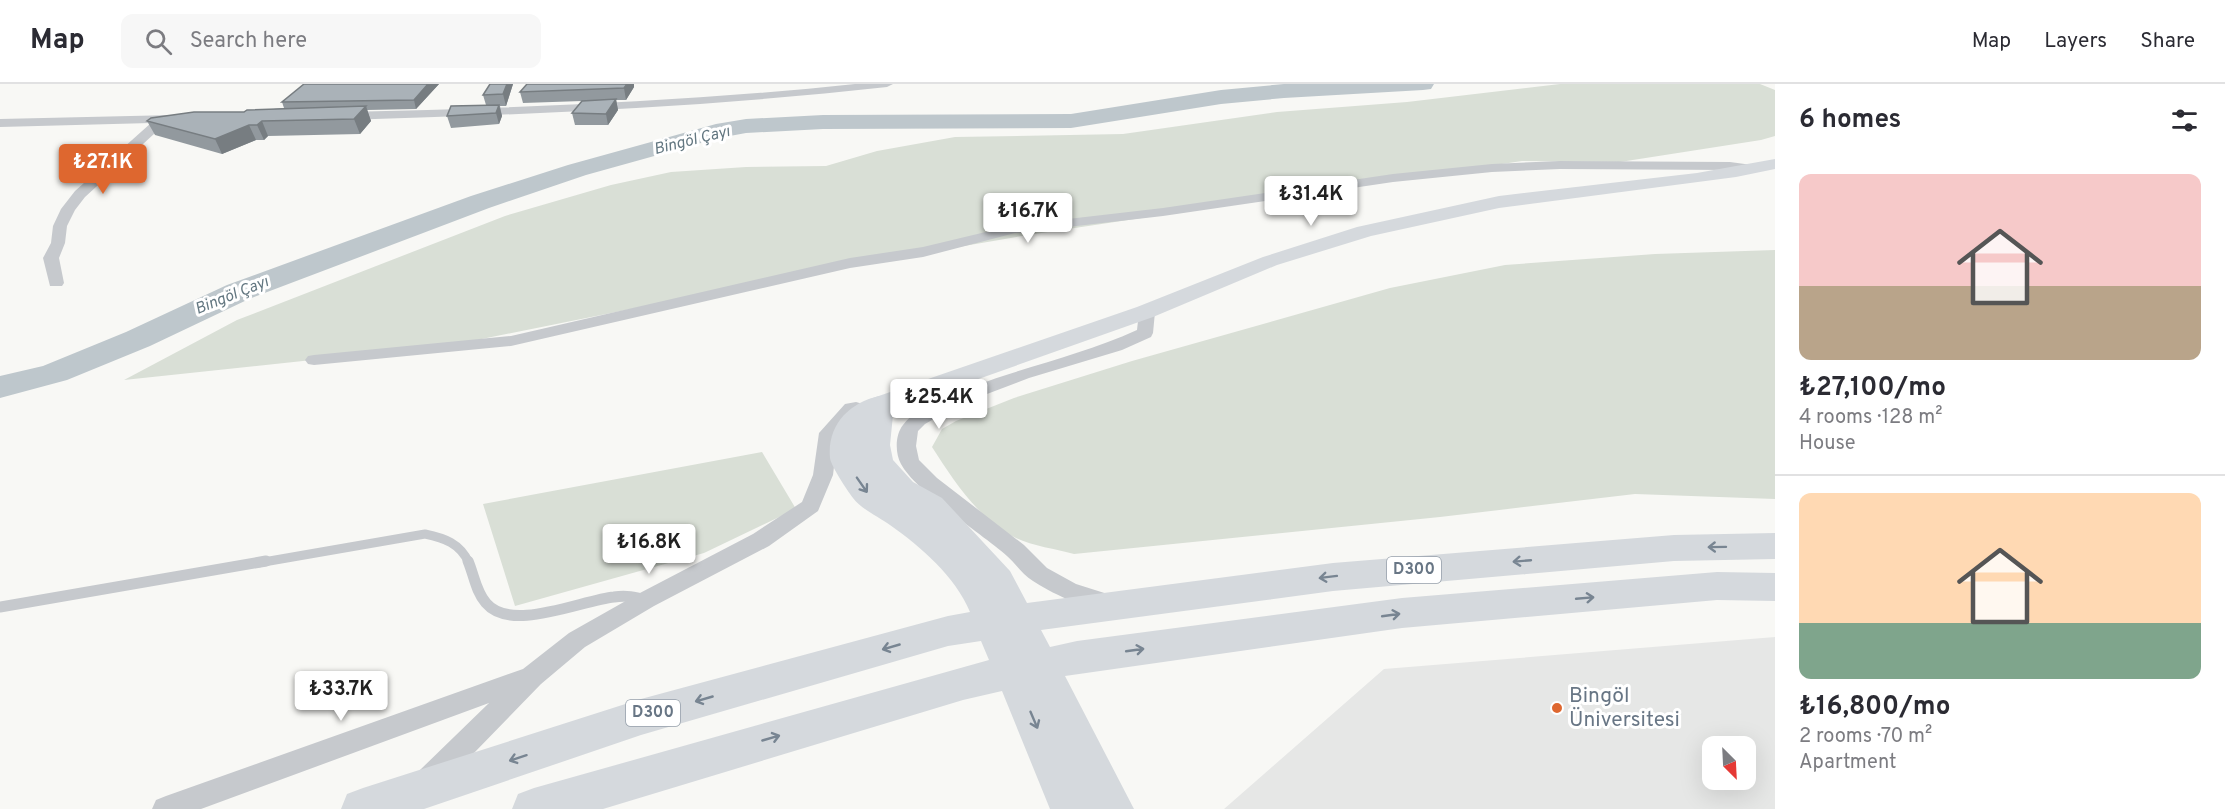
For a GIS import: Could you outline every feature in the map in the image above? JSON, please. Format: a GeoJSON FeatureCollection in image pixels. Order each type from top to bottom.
{"type":"FeatureCollection","features":[{"type":"Feature","properties":{"kind":"highway"},"geometry":{"type":"LineString","coordinates":[[1072,809],[980,592],[951,556],[916,526],[866,492],[846,460],[852,425],[860,413],[879,405],[874,445],[878,463],[902,490],[930,506],[998,581],[1112,809]]}},
{"type":"Feature","properties":{"kind":"highway","name":"D300"},"geometry":{"type":"LineString","coordinates":[[363,809],[641,717],[948,631],[1055,613],[1345,576],[1674,548],[1775,546]]}},
{"type":"Feature","properties":{"kind":"highway","name":"D300"},"geometry":{"type":"LineString","coordinates":[[534,809],[963,683],[1077,657],[1402,613],[1717,586],[1775,587]]}},
{"type":"Feature","properties":{"kind":"highway"},"geometry":{"type":"LineString","coordinates":[[616,809],[669,768]]}},
{"type":"Feature","properties":{"kind":"main road"},"geometry":{"type":"LineString","coordinates":[[879,405],[961,374],[1147,312],[1277,259],[1335,241],[1429,216],[1533,196],[1752,169],[1775,164]]}},
{"type":"Feature","properties":{"kind":"street"},"geometry":{"type":"LineString","coordinates":[[335,116],[450,114],[786,96],[887,84]]}},
{"type":"Feature","properties":{"kind":"street"},"geometry":{"type":"LineString","coordinates":[[474,112],[484,99]]}},
{"type":"Feature","properties":{"kind":"street"},"geometry":{"type":"LineString","coordinates":[[442,130],[450,114]]}},
{"type":"Feature","properties":{"kind":"street"},"geometry":{"type":"LineString","coordinates":[[0,123],[185,119]]}},
{"type":"Feature","properties":{"kind":"street"},"geometry":{"type":"LineString","coordinates":[[56,283],[51,258],[58,243],[60,226],[68,209],[80,195],[162,120]]}},
{"type":"Feature","properties":{"kind":"street"},"geometry":{"type":"LineString","coordinates":[[314,360],[511,341],[850,263],[923,252],[1015,229],[1163,212],[1392,178],[1492,168],[1560,165],[1730,166],[1752,169]]}},
{"type":"Feature","properties":{"kind":"street"},"geometry":{"type":"LineString","coordinates":[[1118,605],[1069,591],[1039,574],[1016,551],[930,483],[910,462],[906,446],[909,430],[918,420],[951,401],[1023,374],[1116,346],[1145,333],[1147,312]]}},
{"type":"Feature","properties":{"kind":"street"},"geometry":{"type":"LineString","coordinates":[[418,791],[532,677],[577,640],[646,600],[760,540],[812,506],[823,475],[829,433],[852,408],[879,405]]}},
{"type":"Feature","properties":{"kind":"street"},"geometry":{"type":"LineString","coordinates":[[166,809],[532,677]]}},
{"type":"Feature","properties":{"kind":"lane"},"geometry":{"type":"LineString","coordinates":[[0,607],[425,534],[449,539],[460,547],[487,607],[502,614],[523,615],[626,595],[646,600]]}},
{"type":"Feature","properties":{"kind":"shaded area"},"geometry":{"type":"Polygon","coordinates":[[[1560,84],[1760,84],[1775,90],[1775,136],[1620,162],[1522,161],[1028,235],[830,269],[452,345],[124,380],[237,320],[505,216],[611,185],[671,172],[746,167],[826,166],[877,151],[955,137],[1123,134],[1277,112],[1407,102],[1560,84]]]}},
{"type":"Feature","properties":{"kind":"shaded area"},"geometry":{"type":"Polygon","coordinates":[[[1775,250],[1775,499],[1635,494],[1440,517],[1074,554],[1016,538],[990,521],[968,499],[932,447],[942,429],[956,421],[1014,398],[1132,361],[1390,288],[1505,265],[1655,254],[1775,250]]]}},
{"type":"Feature","properties":{"kind":"shaded area"},"geometry":{"type":"Polygon","coordinates":[[[762,452],[796,509],[704,553],[515,606],[483,504],[762,452]]]}},
{"type":"Feature","properties":{"kind":"shaded area","name":"Bingöl Üniversitesi"},"geometry":{"type":"Polygon","coordinates":[[[1775,637],[1775,809],[1224,809],[1384,669],[1775,637]]]}},
{"type":"Feature","properties":{"kind":"building"},"geometry":{"type":"Polygon","coordinates":[[[304,84],[428,84],[414,100],[282,102],[304,84]]]}},
{"type":"Feature","properties":{"kind":"building"},"geometry":{"type":"Polygon","coordinates":[[[490,84],[507,84],[503,94],[483,95],[490,84]]]}},
{"type":"Feature","properties":{"kind":"building"},"geometry":{"type":"Polygon","coordinates":[[[527,84],[627,84],[624,88],[520,92],[527,84]]]}},
{"type":"Feature","properties":{"kind":"building"},"geometry":{"type":"Polygon","coordinates":[[[616,99],[606,114],[572,113],[582,101],[616,99]]]}},
{"type":"Feature","properties":{"kind":"building"},"geometry":{"type":"Polygon","coordinates":[[[499,105],[496,113],[447,116],[451,106],[499,105]]]}},
{"type":"Feature","properties":{"kind":"building"},"geometry":{"type":"Polygon","coordinates":[[[366,106],[354,119],[262,121],[257,125],[249,125],[215,139],[147,121],[151,118],[194,112],[366,106]]]}},
{"type":"Feature","properties":{"kind":"waterway","name":"Bingöl Çayı"},"geometry":{"type":"LineString","coordinates":[[0,387],[55,373],[138,339],[238,292],[480,202],[577,170],[716,131],[746,126],[823,122],[1071,121],[1221,97],[1284,91],[1423,84]]}},
{"type":"Feature","properties":{"kind":"place","name":"Bingöl Üniversitesi"},"geometry":{"type":"Point","coordinates":[1557,708]}}]}
